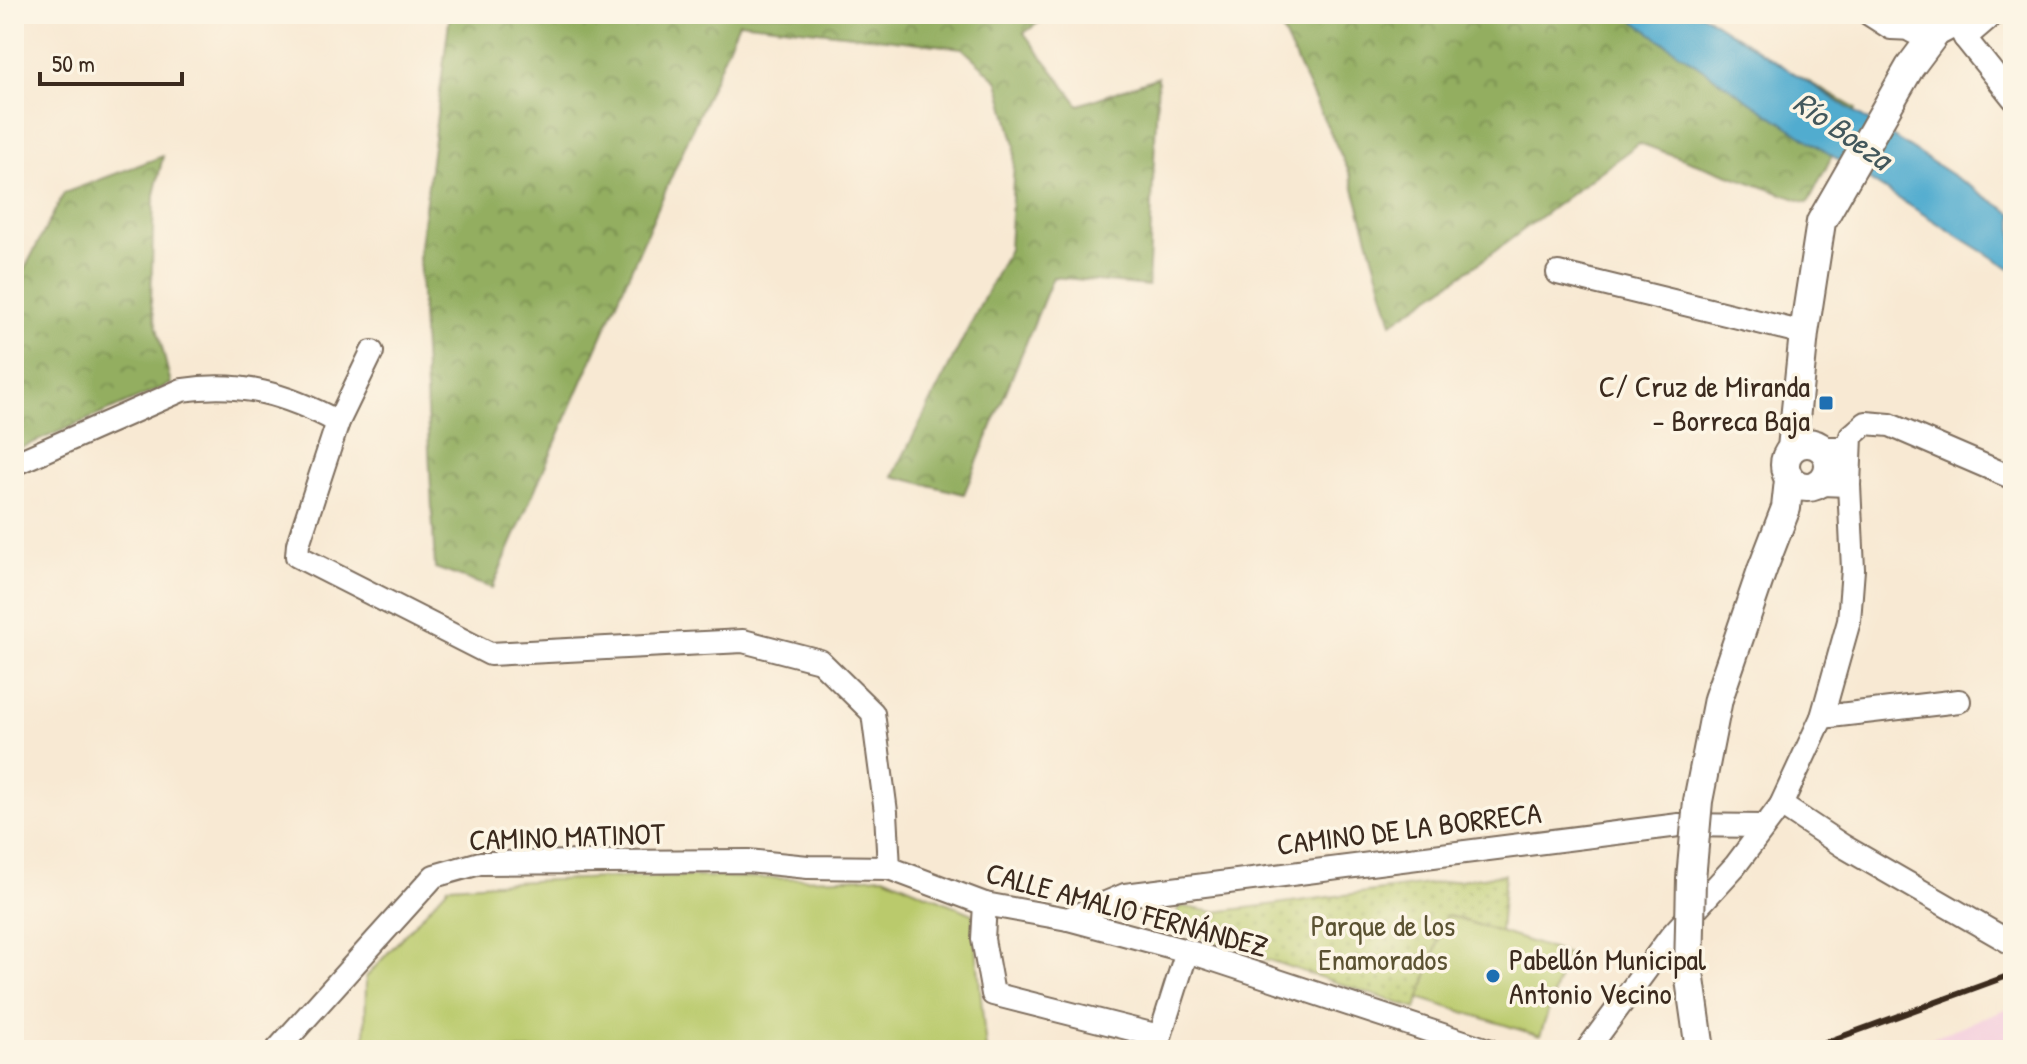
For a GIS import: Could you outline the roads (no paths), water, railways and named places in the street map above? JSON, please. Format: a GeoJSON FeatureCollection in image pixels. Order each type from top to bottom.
{"type":"FeatureCollection","features":[{"type":"Feature","properties":{"kind":"street"},"geometry":{"type":"LineString","coordinates":[[1921,23],[1993,14]]}},
{"type":"Feature","properties":{"kind":"street"},"geometry":{"type":"LineString","coordinates":[[1700,1050],[1689,972],[1691,879],[1698,801],[1718,699],[1786,508],[1806,484],[1828,475],[1830,464],[1810,447],[1799,383],[1821,222],[1912,64],[1921,23]]}},
{"type":"Feature","properties":{"kind":"street"},"geometry":{"type":"LineString","coordinates":[[1921,23],[2013,98]]}},
{"type":"Feature","properties":{"kind":"street"},"geometry":{"type":"LineString","coordinates":[[1558,273],[1804,333]]}},
{"type":"Feature","properties":{"kind":"street"},"geometry":{"type":"LineString","coordinates":[[372,352],[338,422],[298,544],[297,556],[490,654],[743,641],[820,661],[873,713],[886,812],[889,868]]}},
{"type":"Feature","properties":{"kind":"street"},"geometry":{"type":"LineString","coordinates":[[14,464],[182,390],[212,385],[246,388],[301,402],[338,422]]}},
{"type":"Feature","properties":{"kind":"street"},"geometry":{"type":"LineString","coordinates":[[1587,1050],[1671,936],[1735,866],[1781,805],[1822,717],[1849,621],[1853,569],[1849,485],[1851,436],[1866,423],[1890,425],[2013,478]]}},
{"type":"Feature","properties":{"kind":"street"},"geometry":{"type":"LineString","coordinates":[[1849,485],[1806,484],[1784,467],[1786,457],[1810,447],[1850,448]]}},
{"type":"Feature","properties":{"kind":"street"},"geometry":{"type":"LineString","coordinates":[[1822,717],[1959,701]]}},
{"type":"Feature","properties":{"kind":"street"},"geometry":{"type":"LineString","coordinates":[[1781,805],[1843,846],[2013,944]]}},
{"type":"Feature","properties":{"kind":"street","name":"CAMINO DE LA BORRECA"},"geometry":{"type":"LineString","coordinates":[[1068,919],[1125,895],[1153,891],[1679,825],[1764,826]]}},
{"type":"Feature","properties":{"kind":"street","name":"CAMINO MATINOT"},"geometry":{"type":"LineString","coordinates":[[277,1050],[434,876],[480,863],[748,861],[808,867],[889,868]]}},
{"type":"Feature","properties":{"kind":"street","name":"CALLE AMALIO FERNÁNDEZ"},"geometry":{"type":"LineString","coordinates":[[889,868],[985,904],[1068,919],[1187,951],[1488,1050]]}},
{"type":"Feature","properties":{"kind":"street"},"geometry":{"type":"LineString","coordinates":[[985,904],[983,939],[993,994],[1157,1043],[1187,951]]}},
{"type":"Feature","properties":{"kind":"water","name":"Río Boeza"},"geometry":{"type":"Polygon","coordinates":[[[1624,14],[1702,14],[2013,214],[2013,270],[1816,145],[1624,14]]]}},
{"type":"Feature","properties":{"kind":"railway"},"geometry":{"type":"LineString","coordinates":[[1805,1050],[2013,974]]}},
{"type":"Feature","properties":{"kind":"place","name":"C/ Cruz de Miranda - Borreca Baja"},"geometry":{"type":"Point","coordinates":[1826,403]}},
{"type":"Feature","properties":{"kind":"place","name":"Pabellón Municipal Antonio Vecino"},"geometry":{"type":"Point","coordinates":[1493,976]}},
{"type":"Feature","properties":{"kind":"park label","name":"Parque de los Enamorados"},"geometry":{"type":"Point","coordinates":[1383,942]}}]}
